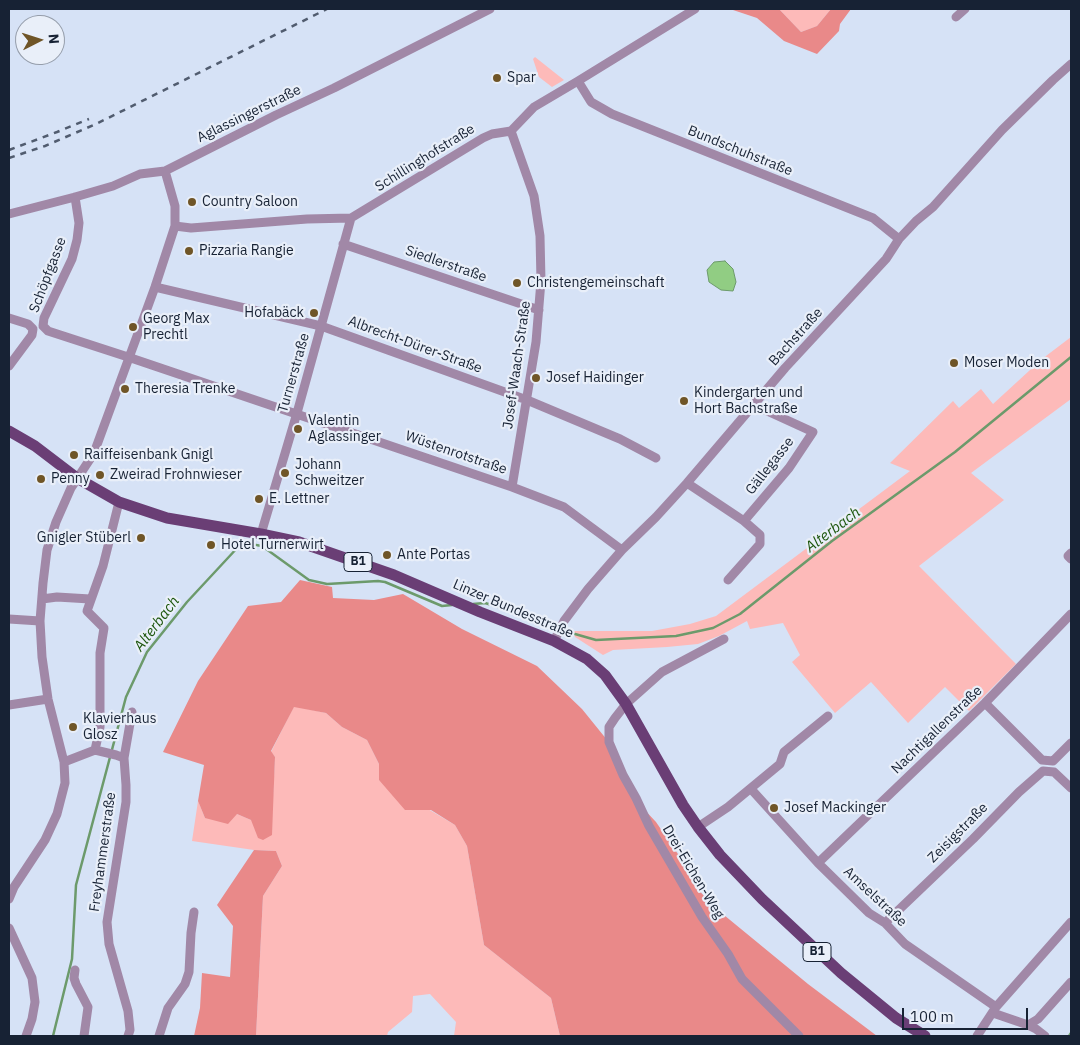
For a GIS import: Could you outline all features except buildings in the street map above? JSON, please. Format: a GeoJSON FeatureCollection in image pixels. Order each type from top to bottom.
{"type":"FeatureCollection","features":[{"type":"Feature","properties":{"kind":"main road","name":"Linzer Bundesstraße"},"geometry":{"type":"LineString","coordinates":[[9,431],[35,446],[77,478],[119,502],[167,518],[298,542],[394,576],[451,599],[554,641],[587,659],[605,675],[626,704],[698,827],[720,855],[821,956],[896,1018],[925,1036]]}},
{"type":"Feature","properties":{"kind":"street","name":"Aglassingerstraße"},"geometry":{"type":"LineString","coordinates":[[9,214],[113,186],[140,174],[165,171],[490,9]]}},
{"type":"Feature","properties":{"kind":"street"},"geometry":{"type":"LineString","coordinates":[[956,17],[965,9]]}},
{"type":"Feature","properties":{"kind":"street"},"geometry":{"type":"LineString","coordinates":[[511,130],[534,107],[688,10]]}},
{"type":"Feature","properties":{"kind":"street","name":"Bachstraße"},"geometry":{"type":"LineString","coordinates":[[554,641],[564,621],[622,550],[688,483],[796,356],[886,259],[899,239],[916,220],[933,207],[1002,130],[1071,64]]}},
{"type":"Feature","properties":{"kind":"street","name":"Bundschuhstraße"},"geometry":{"type":"LineString","coordinates":[[578,81],[591,102],[612,114],[873,218],[899,239]]}},
{"type":"Feature","properties":{"kind":"street","name":"Schillinghofstraße"},"geometry":{"type":"LineString","coordinates":[[175,226],[190,228],[307,219],[351,218],[483,138],[511,130]]}},
{"type":"Feature","properties":{"kind":"street","name":"Josef-Waach-Straße"},"geometry":{"type":"LineString","coordinates":[[511,130],[534,196],[540,236],[541,281],[527,400],[512,487]]}},
{"type":"Feature","properties":{"kind":"street"},"geometry":{"type":"LineString","coordinates":[[9,899],[14,887],[45,840],[57,814],[65,784],[64,762],[48,699],[42,657],[40,621],[42,583],[47,550],[70,488],[94,453],[175,226],[175,206],[165,171]]}},
{"type":"Feature","properties":{"kind":"street","name":"Schöpfgasse"},"geometry":{"type":"LineString","coordinates":[[48,331],[43,326],[44,318],[72,259],[77,240],[79,223],[76,197]]}},
{"type":"Feature","properties":{"kind":"street","name":"Turnerstraße"},"geometry":{"type":"LineString","coordinates":[[261,534],[351,218]]}},
{"type":"Feature","properties":{"kind":"street","name":"Siedlerstraße"},"geometry":{"type":"LineString","coordinates":[[343,244],[539,310]]}},
{"type":"Feature","properties":{"kind":"street","name":"Albrecht-Dürer-Straße"},"geometry":{"type":"LineString","coordinates":[[155,286],[321,326],[527,400],[620,439],[656,458]]}},
{"type":"Feature","properties":{"kind":"street","name":"Schöpfgasse"},"geometry":{"type":"LineString","coordinates":[[9,318],[28,324],[33,329],[32,335],[9,366]]}},
{"type":"Feature","properties":{"kind":"street","name":"Wüstenrotstraße"},"geometry":{"type":"LineString","coordinates":[[48,331],[512,487],[564,507],[622,550]]}},
{"type":"Feature","properties":{"kind":"street","name":"Gällegasse"},"geometry":{"type":"LineString","coordinates":[[744,521],[789,468],[814,432],[754,405]]}},
{"type":"Feature","properties":{"kind":"street"},"geometry":{"type":"LineString","coordinates":[[688,483],[744,521],[760,535],[760,544],[728,580]]}},
{"type":"Feature","properties":{"kind":"street"},"geometry":{"type":"LineString","coordinates":[[95,750],[100,727],[100,653],[104,628],[87,610],[104,566],[119,502]]}},
{"type":"Feature","properties":{"kind":"street"},"geometry":{"type":"LineString","coordinates":[[1071,553],[1068,556],[1071,559]]}},
{"type":"Feature","properties":{"kind":"street"},"geometry":{"type":"LineString","coordinates":[[42,600],[57,597],[90,599]]}},
{"type":"Feature","properties":{"kind":"street","name":"Nachtigallenstraße"},"geometry":{"type":"LineString","coordinates":[[818,863],[985,704],[1071,614]]}},
{"type":"Feature","properties":{"kind":"street"},"geometry":{"type":"LineString","coordinates":[[9,619],[40,621]]}},
{"type":"Feature","properties":{"kind":"street"},"geometry":{"type":"LineString","coordinates":[[626,704],[662,672],[724,639]]}},
{"type":"Feature","properties":{"kind":"street"},"geometry":{"type":"LineString","coordinates":[[9,705],[48,699]]}},
{"type":"Feature","properties":{"kind":"street","name":"Drei-Eichen-Weg"},"geometry":{"type":"LineString","coordinates":[[626,704],[609,727],[609,742],[623,775],[649,826],[702,917],[742,978],[799,1036]]}},
{"type":"Feature","properties":{"kind":"street"},"geometry":{"type":"LineString","coordinates":[[985,704],[1042,760],[1053,761],[1071,743]]}},
{"type":"Feature","properties":{"kind":"street","name":"Freyhammerstraße"},"geometry":{"type":"LineString","coordinates":[[128,1036],[130,1030],[128,1011],[109,944],[107,922],[126,802],[126,785],[120,757],[132,712]]}},
{"type":"Feature","properties":{"kind":"street"},"geometry":{"type":"LineString","coordinates":[[698,827],[751,789],[780,764],[784,752],[828,716]]}},
{"type":"Feature","properties":{"kind":"street"},"geometry":{"type":"LineString","coordinates":[[64,762],[95,750],[120,757]]}},
{"type":"Feature","properties":{"kind":"street","name":"Zeisigstraße"},"geometry":{"type":"LineString","coordinates":[[885,923],[1019,792],[1043,771],[1054,772],[1071,788]]}},
{"type":"Feature","properties":{"kind":"street","name":"Amselstraße"},"geometry":{"type":"LineString","coordinates":[[751,789],[818,863],[869,913],[885,923],[905,944],[994,1010],[1036,1029],[1045,1036]]}},
{"type":"Feature","properties":{"kind":"street"},"geometry":{"type":"LineString","coordinates":[[159,1036],[168,1008],[184,984],[189,972],[194,912]]}},
{"type":"Feature","properties":{"kind":"street"},"geometry":{"type":"LineString","coordinates":[[977,1036],[994,1010],[1071,922]]}},
{"type":"Feature","properties":{"kind":"street"},"geometry":{"type":"LineString","coordinates":[[9,928],[32,978],[35,1002],[26,1036]]}},
{"type":"Feature","properties":{"kind":"street"},"geometry":{"type":"LineString","coordinates":[[75,970],[74,978],[76,984],[88,1006],[84,1036]]}},
{"type":"Feature","properties":{"kind":"street"},"geometry":{"type":"LineString","coordinates":[[1028,1025],[1038,1019],[1071,982]]}},
{"type":"Feature","properties":{"kind":"shaded area"},"geometry":{"type":"Polygon","coordinates":[[[730,9],[779,9],[801,32],[817,26],[831,9],[851,9],[840,24],[839,31],[817,54],[784,41],[757,18],[730,9]]]}},
{"type":"Feature","properties":{"kind":"shaded area"},"geometry":{"type":"Polygon","coordinates":[[[779,9],[831,9],[817,26],[801,32],[779,9]]]}},
{"type":"Feature","properties":{"kind":"shaded area"},"geometry":{"type":"Polygon","coordinates":[[[535,57],[564,80],[552,87],[539,77],[533,59],[535,57]]]}},
{"type":"Feature","properties":{"kind":"shaded area"},"geometry":{"type":"Polygon","coordinates":[[[725,261],[733,269],[736,282],[733,291],[721,290],[709,282],[707,270],[714,262],[725,261]]]}},
{"type":"Feature","properties":{"kind":"shaded area"},"geometry":{"type":"Polygon","coordinates":[[[1071,337],[1071,399],[971,473],[1004,500],[919,566],[1016,664],[969,711],[945,687],[908,723],[871,682],[835,713],[792,662],[800,655],[783,623],[750,629],[747,621],[719,636],[698,644],[613,650],[603,655],[575,637],[573,631],[652,631],[690,624],[716,616],[910,471],[890,463],[953,401],[959,408],[981,389],[993,404],[1042,359],[1071,337]]]}},
{"type":"Feature","properties":{"kind":"shaded area"},"geometry":{"type":"Polygon","coordinates":[[[300,580],[332,587],[333,598],[374,600],[403,594],[462,629],[537,666],[582,709],[616,751],[640,805],[656,822],[695,879],[696,887],[713,906],[808,984],[877,1036],[560,1036],[551,998],[484,945],[467,846],[455,825],[431,810],[405,810],[379,780],[379,764],[367,740],[342,727],[326,713],[294,707],[271,751],[275,757],[272,835],[263,840],[258,838],[251,820],[237,814],[228,824],[205,818],[198,801],[204,765],[163,752],[198,681],[248,606],[281,602],[300,580]]]}},
{"type":"Feature","properties":{"kind":"shaded area"},"geometry":{"type":"Polygon","coordinates":[[[294,706],[326,713],[342,727],[367,740],[379,764],[379,780],[455,825],[467,846],[484,945],[551,998],[560,1036],[454,1036],[456,1022],[430,994],[413,996],[412,1012],[388,1032],[387,1036],[256,1036],[263,896],[282,866],[276,851],[254,850],[192,841],[198,801],[205,818],[237,814],[251,820],[271,835],[275,757],[271,752],[294,706]]]}},
{"type":"Feature","properties":{"kind":"shaded area"},"geometry":{"type":"Polygon","coordinates":[[[254,850],[276,851],[282,866],[263,896],[256,1036],[194,1036],[200,1008],[202,973],[230,977],[233,926],[217,905],[254,850]]]}},
{"type":"Feature","properties":{"kind":"waterway","name":"Alterbach"},"geometry":{"type":"LineString","coordinates":[[575,634],[596,640],[676,636],[713,628],[740,614],[832,541],[955,452],[1071,357]]}},
{"type":"Feature","properties":{"kind":"waterway","name":"Alterbach"},"geometry":{"type":"LineString","coordinates":[[53,1036],[72,959],[76,885],[126,697],[147,652],[187,602],[239,546],[250,544],[262,546],[309,580],[327,584],[385,582],[442,606],[452,605]]}},
{"type":"Feature","properties":{"kind":"waterway","name":"Alterbach"},"geometry":{"type":"LineString","coordinates":[[473,604],[485,603],[535,620]]}},
{"type":"Feature","properties":{"kind":"railway"},"geometry":{"type":"LineString","coordinates":[[9,158],[45,146],[96,124],[327,9]]}},
{"type":"Feature","properties":{"kind":"railway"},"geometry":{"type":"LineString","coordinates":[[9,150],[89,119]]}},
{"type":"Feature","properties":{"kind":"place","name":"Spar"},"geometry":{"type":"Point","coordinates":[497,78]}},
{"type":"Feature","properties":{"kind":"place","name":"Country Saloon"},"geometry":{"type":"Point","coordinates":[192,202]}},
{"type":"Feature","properties":{"kind":"place","name":"Pizzaria Rangie"},"geometry":{"type":"Point","coordinates":[189,251]}},
{"type":"Feature","properties":{"kind":"place","name":"Christengemeinschaft"},"geometry":{"type":"Point","coordinates":[517,283]}},
{"type":"Feature","properties":{"kind":"place","name":"Hofabäck"},"geometry":{"type":"Point","coordinates":[314,313]}},
{"type":"Feature","properties":{"kind":"place","name":"Georg Max Prechtl"},"geometry":{"type":"Point","coordinates":[133,327]}},
{"type":"Feature","properties":{"kind":"place","name":"Moser Moden"},"geometry":{"type":"Point","coordinates":[954,363]}},
{"type":"Feature","properties":{"kind":"place","name":"Josef Haidinger"},"geometry":{"type":"Point","coordinates":[536,378]}},
{"type":"Feature","properties":{"kind":"place","name":"Theresia Trenke"},"geometry":{"type":"Point","coordinates":[125,389]}},
{"type":"Feature","properties":{"kind":"place","name":"Kindergarten und Hort Bachstraße"},"geometry":{"type":"Point","coordinates":[684,401]}},
{"type":"Feature","properties":{"kind":"place","name":"Valentin Aglassinger"},"geometry":{"type":"Point","coordinates":[298,429]}},
{"type":"Feature","properties":{"kind":"place","name":"Raiffeisenbank Gnigl"},"geometry":{"type":"Point","coordinates":[74,455]}},
{"type":"Feature","properties":{"kind":"place","name":"Johann Schweitzer"},"geometry":{"type":"Point","coordinates":[285,473]}},
{"type":"Feature","properties":{"kind":"place","name":"Zweirad Frohnwieser"},"geometry":{"type":"Point","coordinates":[100,475]}},
{"type":"Feature","properties":{"kind":"place","name":"Penny"},"geometry":{"type":"Point","coordinates":[41,479]}},
{"type":"Feature","properties":{"kind":"place","name":"E. Lettner"},"geometry":{"type":"Point","coordinates":[259,499]}},
{"type":"Feature","properties":{"kind":"place","name":"Gnigler Stüberl"},"geometry":{"type":"Point","coordinates":[141,538]}},
{"type":"Feature","properties":{"kind":"place","name":"Hotel Turnerwirt"},"geometry":{"type":"Point","coordinates":[211,545]}},
{"type":"Feature","properties":{"kind":"place","name":"Ante Portas"},"geometry":{"type":"Point","coordinates":[387,555]}},
{"type":"Feature","properties":{"kind":"place","name":"Klavierhaus Glosz"},"geometry":{"type":"Point","coordinates":[73,727]}},
{"type":"Feature","properties":{"kind":"place","name":"Josef Mackinger"},"geometry":{"type":"Point","coordinates":[774,808]}}]}
